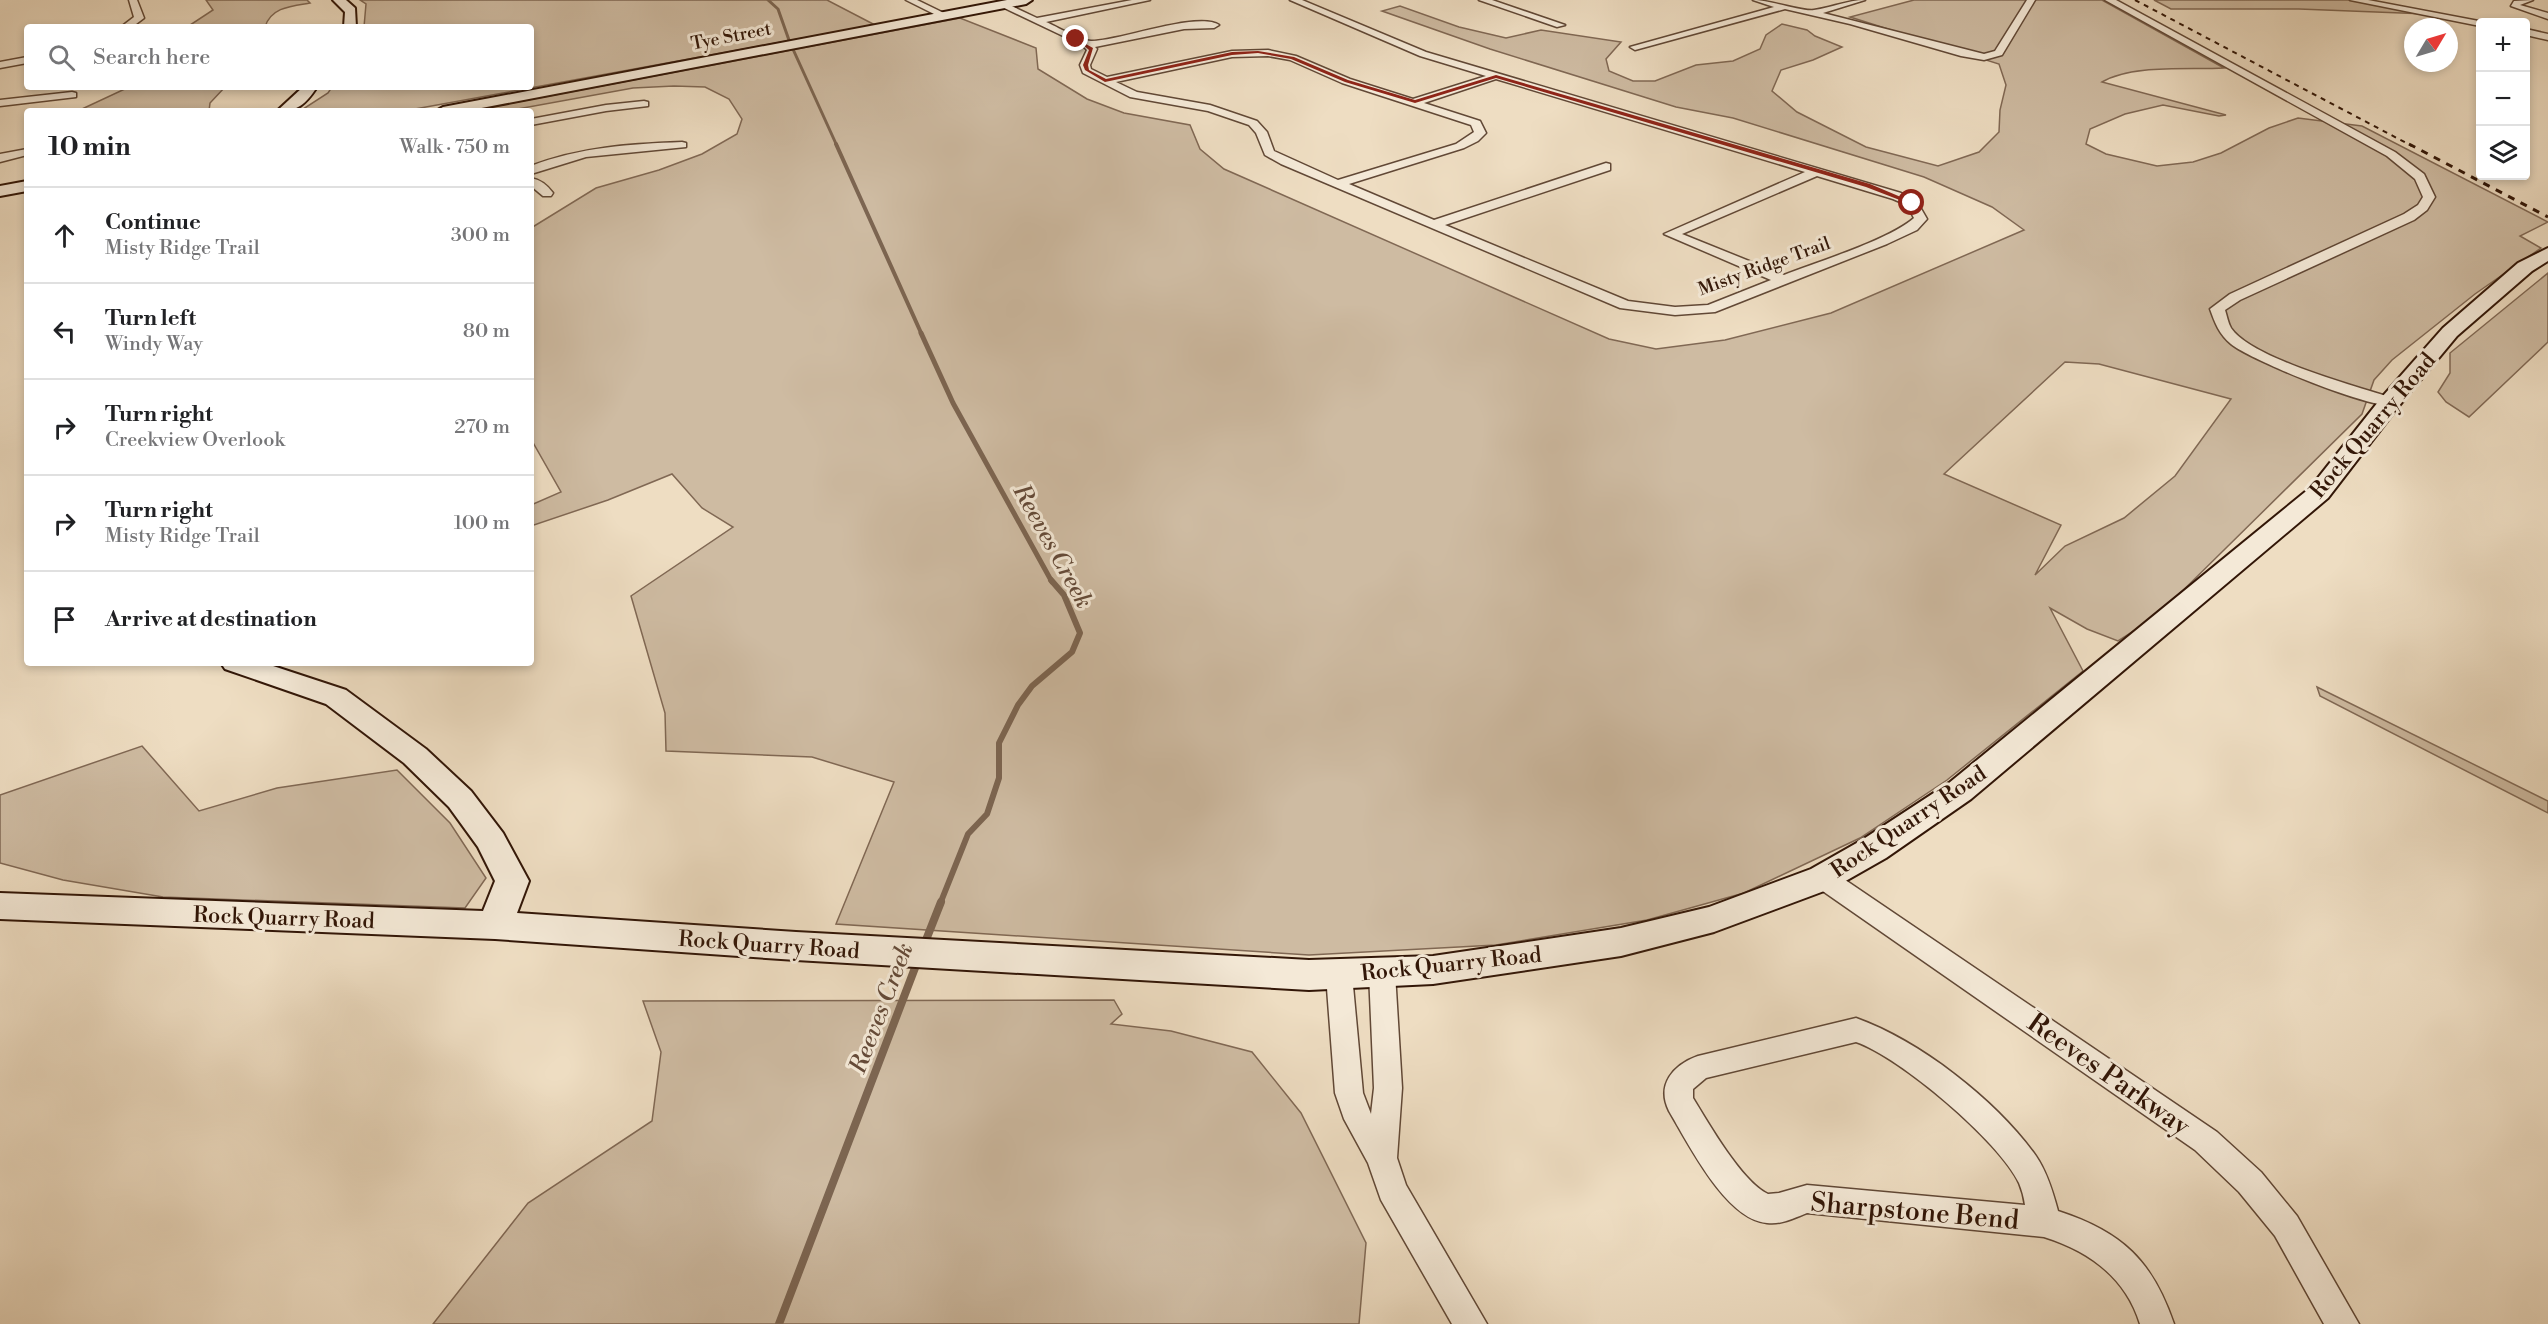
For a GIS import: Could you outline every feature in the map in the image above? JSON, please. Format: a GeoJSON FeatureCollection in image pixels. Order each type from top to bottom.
{"type":"FeatureCollection","features":[{"type":"Feature","properties":{"kind":"street"},"geometry":{"type":"LineString","coordinates":[[130,24],[139,18],[133,0]]}},
{"type":"Feature","properties":{"kind":"street"},"geometry":{"type":"LineString","coordinates":[[339,0],[351,11],[350,24]]}},
{"type":"Feature","properties":{"kind":"street"},"geometry":{"type":"LineString","coordinates":[[910,0],[945,16]]}},
{"type":"Feature","properties":{"kind":"street","name":"Tye Street"},"geometry":{"type":"LineString","coordinates":[[459,108],[1026,0]]}},
{"type":"Feature","properties":{"kind":"street"},"geometry":{"type":"LineString","coordinates":[[1039,20],[1146,0]]}},
{"type":"Feature","properties":{"kind":"street","name":"Misty Ridge Trail"},"geometry":{"type":"LineString","coordinates":[[1088,45],[1092,49],[1085,65],[1087,70],[1134,95],[1210,108],[1253,123],[1261,132],[1269,153],[1606,298],[1645,309],[1676,311],[1710,309],[1912,227],[1921,219],[1912,203],[1897,196],[1423,54],[1294,0]]}},
{"type":"Feature","properties":{"kind":"street"},"geometry":{"type":"LineString","coordinates":[[1483,0],[1560,25]]}},
{"type":"Feature","properties":{"kind":"street"},"geometry":{"type":"LineString","coordinates":[[1758,0],[1813,12],[1924,44],[1984,57],[2000,53],[2031,0]]}},
{"type":"Feature","properties":{"kind":"street"},"geometry":{"type":"LineString","coordinates":[[1813,12],[1861,0]]}},
{"type":"Feature","properties":{"kind":"street"},"geometry":{"type":"LineString","coordinates":[[2109,0],[2391,154],[2419,174],[2427,187],[2429,197],[2423,207],[2409,217],[2235,297],[2217,309],[2225,330],[2239,343],[2268,359],[2390,402]]}},
{"type":"Feature","properties":{"kind":"street"},"geometry":{"type":"LineString","coordinates":[[2354,0],[2476,22]]}},
{"type":"Feature","properties":{"kind":"street"},"geometry":{"type":"LineString","coordinates":[[2373,4],[2384,0]]}},
{"type":"Feature","properties":{"kind":"street"},"geometry":{"type":"LineString","coordinates":[[2529,0],[2517,3],[2515,6],[2548,16]]}},
{"type":"Feature","properties":{"kind":"street"},"geometry":{"type":"LineString","coordinates":[[1002,5],[1039,20],[1088,45],[1184,26],[1214,25]]}},
{"type":"Feature","properties":{"kind":"street"},"geometry":{"type":"LineString","coordinates":[[1635,47],[1786,6]]}},
{"type":"Feature","properties":{"kind":"street"},"geometry":{"type":"LineString","coordinates":[[2530,33],[2548,37]]}},
{"type":"Feature","properties":{"kind":"street"},"geometry":{"type":"LineString","coordinates":[[1105,81],[1232,54],[1258,52],[1293,58],[1336,77],[1476,123],[1480,133],[1460,146],[1337,184]]}},
{"type":"Feature","properties":{"kind":"street"},"geometry":{"type":"LineString","coordinates":[[0,65],[24,61]]}},
{"type":"Feature","properties":{"kind":"street"},"geometry":{"type":"LineString","coordinates":[[1415,102],[1496,76]]}},
{"type":"Feature","properties":{"kind":"street"},"geometry":{"type":"LineString","coordinates":[[288,108],[308,90]]}},
{"type":"Feature","properties":{"kind":"street"},"geometry":{"type":"LineString","coordinates":[[0,104],[72,95]]}},
{"type":"Feature","properties":{"kind":"street"},"geometry":{"type":"LineString","coordinates":[[534,121],[606,108],[644,104]]}},
{"type":"Feature","properties":{"kind":"street"},"geometry":{"type":"LineString","coordinates":[[534,169],[556,160],[589,152],[681,145]]}},
{"type":"Feature","properties":{"kind":"street"},"geometry":{"type":"LineString","coordinates":[[0,158],[24,153]]}},
{"type":"Feature","properties":{"kind":"street"},"geometry":{"type":"LineString","coordinates":[[1434,224],[1606,167]]}},
{"type":"Feature","properties":{"kind":"street"},"geometry":{"type":"LineString","coordinates":[[1785,280],[1671,234],[1750,202],[1817,171]]}},
{"type":"Feature","properties":{"kind":"street"},"geometry":{"type":"LineString","coordinates":[[534,183],[547,193]]}},
{"type":"Feature","properties":{"kind":"street"},"geometry":{"type":"LineString","coordinates":[[0,190],[24,186]]}},
{"type":"Feature","properties":{"kind":"street","name":"Rock Quarry Road"},"geometry":{"type":"LineString","coordinates":[[0,906],[495,925],[796,946],[1339,975],[1433,970],[1621,942],[1714,919],[1823,878],[1874,849],[1960,791],[2319,493],[2390,402],[2450,332],[2517,273],[2548,253]]}},
{"type":"Feature","properties":{"kind":"street"},"geometry":{"type":"LineString","coordinates":[[244,666],[336,697],[416,756],[460,799],[491,841],[512,881],[495,925]]}},
{"type":"Feature","properties":{"kind":"street","name":"Reeves Parkway"},"geometry":{"type":"LineString","coordinates":[[1823,878],[2206,1141],[2250,1182],[2281,1219],[2300,1248],[2342,1324]]}},
{"type":"Feature","properties":{"kind":"street"},"geometry":{"type":"LineString","coordinates":[[1382,973],[1388,1088],[1382,1158]]}},
{"type":"Feature","properties":{"kind":"street"},"geometry":{"type":"LineString","coordinates":[[1339,975],[1349,1093],[1354,1110],[1382,1158],[1392,1190],[1470,1324]]}},
{"type":"Feature","properties":{"kind":"street","name":"Sharpstone Bend"},"geometry":{"type":"LineString","coordinates":[[2044,1222],[2038,1191],[2032,1177],[2004,1138],[1908,1056],[1875,1035],[1856,1030],[1698,1068],[1686,1075],[1679,1084],[1676,1093],[1679,1102],[1739,1191],[1759,1207],[1779,1208],[1807,1198],[2044,1222],[2084,1236],[2122,1262],[2136,1276],[2147,1293],[2157,1324]]}},
{"type":"Feature","properties":{"kind":"shaded area"},"geometry":{"type":"Polygon","coordinates":[[[206,0],[307,0],[310,3],[277,11],[266,24],[192,24],[213,10],[206,0]]]}},
{"type":"Feature","properties":{"kind":"shaded area"},"geometry":{"type":"Polygon","coordinates":[[[360,0],[827,0],[875,25],[534,87],[534,24],[364,24],[366,4],[360,0]]]}},
{"type":"Feature","properties":{"kind":"shaded area"},"geometry":{"type":"Polygon","coordinates":[[[1914,0],[2102,0],[2224,68],[2145,70],[2114,76],[2102,82],[2226,115],[2219,116],[2163,105],[2125,114],[2090,129],[2086,144],[2106,154],[2157,166],[2193,162],[2221,153],[2269,128],[2298,118],[2362,126],[2548,222],[2520,236],[2541,248],[2475,294],[2392,360],[2374,380],[2362,414],[2156,617],[2118,641],[2087,629],[2050,608],[2083,671],[1947,780],[1860,838],[1744,893],[1647,920],[1496,945],[1309,955],[836,924],[894,782],[812,757],[666,751],[665,713],[631,596],[733,527],[702,508],[672,474],[608,500],[534,525],[534,504],[561,492],[534,444],[534,226],[596,188],[659,170],[702,154],[737,134],[742,119],[729,99],[705,87],[633,88],[523,108],[486,108],[960,18],[1036,48],[1038,69],[1087,99],[1124,113],[1190,125],[1200,149],[1224,169],[1609,339],[1656,349],[1725,340],[1831,313],[2024,230],[1992,207],[1924,177],[1733,118],[1676,107],[1490,49],[1382,11],[1400,6],[1459,27],[1506,38],[1541,30],[1621,42],[1606,59],[1609,71],[1633,81],[1655,81],[1696,65],[1733,61],[1760,49],[1766,35],[1782,24],[1807,30],[1815,36],[1842,47],[1813,60],[1781,70],[1772,91],[1797,112],[1866,147],[1938,166],[1979,152],[1999,132],[2000,110],[2006,85],[1999,64],[1850,17],[1914,0]],[[2065,362],[1944,474],[2061,525],[2035,575],[2065,546],[2124,518],[2175,476],[2231,399],[2099,364],[2065,362]]]}},
{"type":"Feature","properties":{"kind":"shaded area"},"geometry":{"type":"Polygon","coordinates":[[[2154,0],[2356,0],[2427,14],[2299,9],[2171,9],[2154,0]]]}},
{"type":"Feature","properties":{"kind":"shaded area"},"geometry":{"type":"Polygon","coordinates":[[[123,90],[222,90],[210,103],[209,108],[84,108],[123,90]]]}},
{"type":"Feature","properties":{"kind":"shaded area"},"geometry":{"type":"Polygon","coordinates":[[[330,90],[519,90],[420,108],[305,108],[330,90]]]}},
{"type":"Feature","properties":{"kind":"shaded area"},"geometry":{"type":"Polygon","coordinates":[[[2548,273],[2548,342],[2469,417],[2446,402],[2438,392],[2450,373],[2450,353],[2548,273]]]}},
{"type":"Feature","properties":{"kind":"shaded area"},"geometry":{"type":"Polygon","coordinates":[[[2317,687],[2548,801],[2548,813],[2320,696],[2317,687]]]}},
{"type":"Feature","properties":{"kind":"shaded area"},"geometry":{"type":"Polygon","coordinates":[[[142,746],[199,811],[277,788],[397,770],[450,823],[486,878],[465,908],[163,897],[63,880],[0,863],[0,795],[142,746]]]}},
{"type":"Feature","properties":{"kind":"shaded area"},"geometry":{"type":"Polygon","coordinates":[[[1114,1000],[1122,1014],[1111,1024],[1171,1031],[1252,1052],[1301,1113],[1366,1243],[1359,1324],[433,1324],[528,1203],[652,1121],[661,1052],[643,1001],[1114,1000]]]}},
{"type":"Feature","properties":{"kind":"waterway","name":"Reeves Creek"},"geometry":{"type":"LineString","coordinates":[[768,0],[778,9],[790,43]]}},
{"type":"Feature","properties":{"kind":"waterway","name":"Reeves Creek"},"geometry":{"type":"LineString","coordinates":[[792,47],[837,146]]}},
{"type":"Feature","properties":{"kind":"waterway","name":"Reeves Creek"},"geometry":{"type":"LineString","coordinates":[[836,144],[922,335]]}},
{"type":"Feature","properties":{"kind":"waterway","name":"Reeves Creek"},"geometry":{"type":"LineString","coordinates":[[921,333],[953,403],[1052,582]]}},
{"type":"Feature","properties":{"kind":"waterway","name":"Reeves Creek"},"geometry":{"type":"LineString","coordinates":[[940,904],[968,834],[987,814],[999,778],[999,743],[1018,705],[1032,686],[1072,652],[1080,633],[1064,595],[1051,580]]}},
{"type":"Feature","properties":{"kind":"waterway","name":"Reeves Creek"},"geometry":{"type":"LineString","coordinates":[[924,945],[941,902]]}},
{"type":"Feature","properties":{"kind":"waterway","name":"Reeves Creek"},"geometry":{"type":"LineString","coordinates":[[779,1324],[918,960]]}},
{"type":"Feature","properties":{"kind":"railway"},"geometry":{"type":"LineString","coordinates":[[2135,0],[2412,146]]}},
{"type":"Feature","properties":{"kind":"railway"},"geometry":{"type":"LineString","coordinates":[[2409,144],[2548,217]]}},
{"type":"Feature","properties":{"kind":"route"},"geometry":{"type":"LineString","coordinates":[[1076,39],[1092,49],[1085,65],[1087,70],[1105,81],[1244,52],[1283,55],[1346,81],[1415,102],[1496,76],[1868,185],[1912,203]]}}]}
